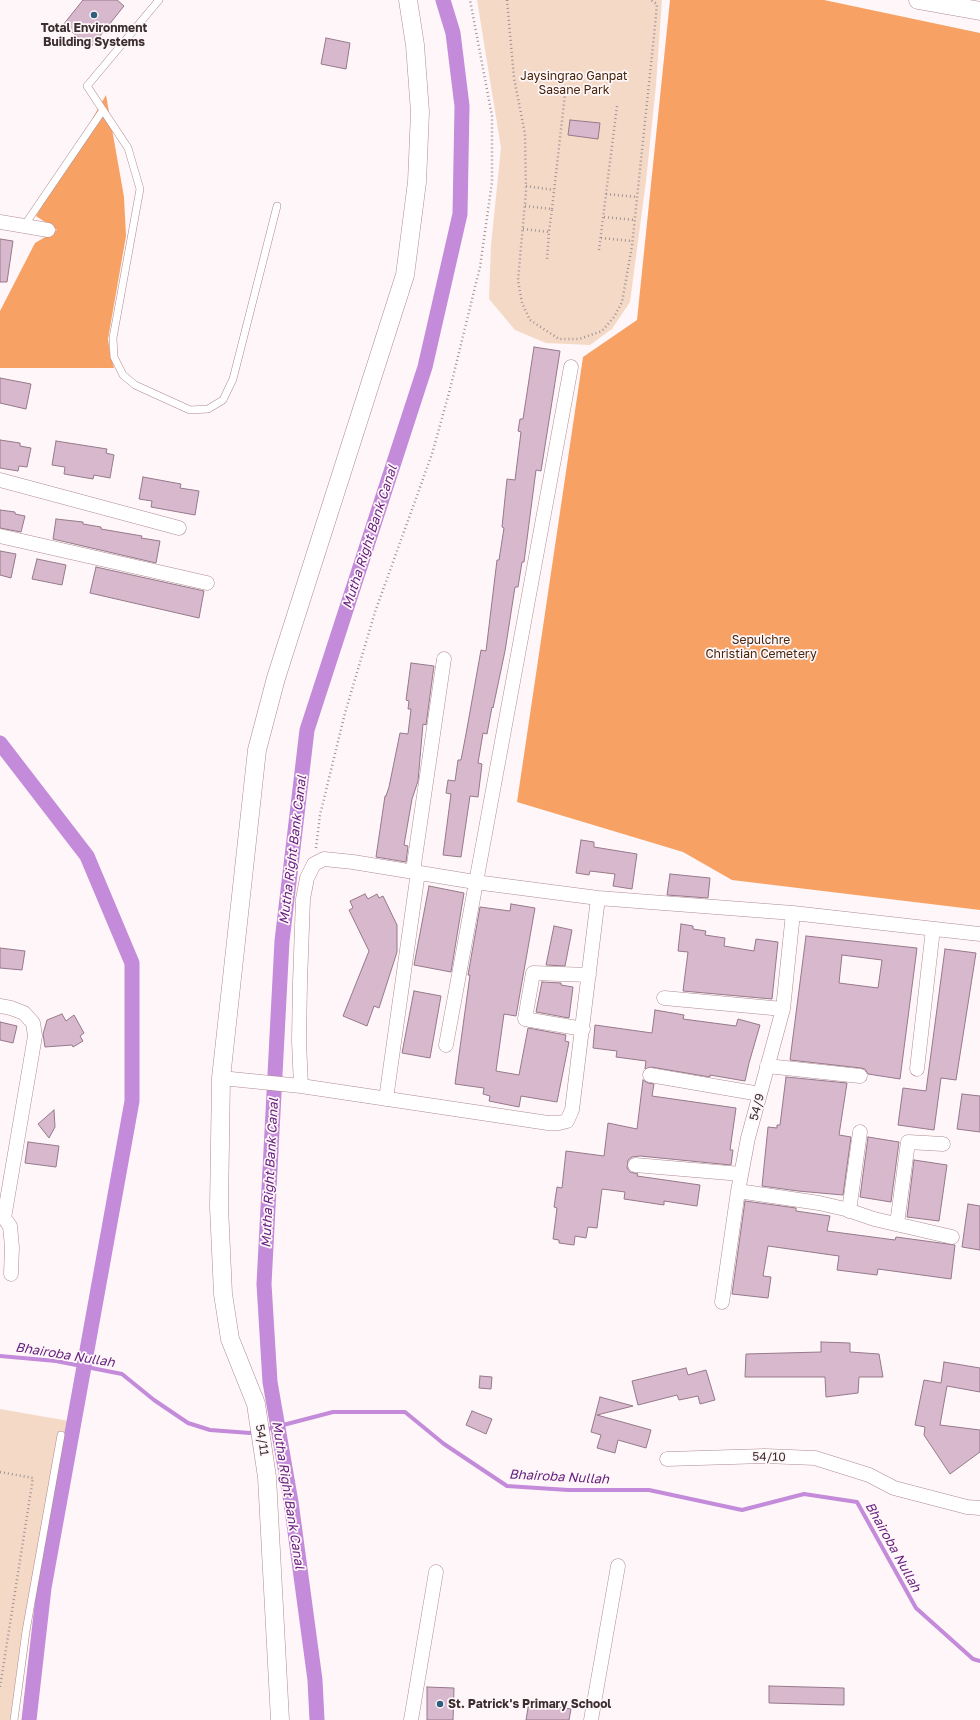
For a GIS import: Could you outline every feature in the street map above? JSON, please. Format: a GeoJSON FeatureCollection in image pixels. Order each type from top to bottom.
{"type":"FeatureCollection","features":[{"type":"Feature","properties":{"kind":"street","name":"54/11"},"geometry":{"type":"LineString","coordinates":[[280,1720],[267,1476],[256,1404],[230,1338],[223,1294],[218,1207],[221,1078],[256,750],[278,670],[405,275],[416,182],[420,112],[415,45],[408,0]]}},
{"type":"Feature","properties":{"kind":"street"},"geometry":{"type":"LineString","coordinates":[[918,0],[955,3],[980,11]]}},
{"type":"Feature","properties":{"kind":"street"},"geometry":{"type":"LineString","coordinates":[[0,222],[48,230]]}},
{"type":"Feature","properties":{"kind":"street"},"geometry":{"type":"LineString","coordinates":[[446,1045],[571,367]]}},
{"type":"Feature","properties":{"kind":"street"},"geometry":{"type":"LineString","coordinates":[[0,480],[179,528]]}},
{"type":"Feature","properties":{"kind":"street"},"geometry":{"type":"LineString","coordinates":[[0,536],[207,584]]}},
{"type":"Feature","properties":{"kind":"street"},"geometry":{"type":"LineString","coordinates":[[386,1098],[444,659]]}},
{"type":"Feature","properties":{"kind":"street"},"geometry":{"type":"LineString","coordinates":[[295,1085],[303,899],[306,878],[314,864],[324,859],[475,882],[598,898],[794,912],[980,934]]}},
{"type":"Feature","properties":{"kind":"street"},"geometry":{"type":"LineString","coordinates":[[221,1078],[295,1085],[548,1123],[567,1121],[572,1110],[598,898]]}},
{"type":"Feature","properties":{"kind":"street","name":"54/9"},"geometry":{"type":"LineString","coordinates":[[722,1302],[741,1174],[767,1066],[783,1009],[794,912]]}},
{"type":"Feature","properties":{"kind":"street"},"geometry":{"type":"LineString","coordinates":[[917,1069],[933,929]]}},
{"type":"Feature","properties":{"kind":"street"},"geometry":{"type":"LineString","coordinates":[[583,1030],[525,1019],[533,973],[589,975]]}},
{"type":"Feature","properties":{"kind":"street"},"geometry":{"type":"LineString","coordinates":[[664,998],[783,1009]]}},
{"type":"Feature","properties":{"kind":"street"},"geometry":{"type":"LineString","coordinates":[[0,1006],[24,1013],[33,1023],[35,1036],[2,1217],[10,1226],[12,1247],[11,1274]]}},
{"type":"Feature","properties":{"kind":"street"},"geometry":{"type":"LineString","coordinates":[[767,1066],[860,1076]]}},
{"type":"Feature","properties":{"kind":"street"},"geometry":{"type":"LineString","coordinates":[[650,1075],[760,1094]]}},
{"type":"Feature","properties":{"kind":"street"},"geometry":{"type":"LineString","coordinates":[[849,1211],[860,1132]]}},
{"type":"Feature","properties":{"kind":"street"},"geometry":{"type":"LineString","coordinates":[[898,1224],[908,1142],[943,1144]]}},
{"type":"Feature","properties":{"kind":"street"},"geometry":{"type":"LineString","coordinates":[[635,1165],[741,1174]]}},
{"type":"Feature","properties":{"kind":"street"},"geometry":{"type":"LineString","coordinates":[[738,1190],[819,1202],[874,1219],[952,1237]]}},
{"type":"Feature","properties":{"kind":"street","name":"54/10"},"geometry":{"type":"LineString","coordinates":[[667,1459],[765,1456],[815,1458],[869,1475],[894,1488],[961,1506],[980,1508]]}},
{"type":"Feature","properties":{"kind":"street"},"geometry":{"type":"LineString","coordinates":[[590,1720],[618,1566]]}},
{"type":"Feature","properties":{"kind":"street"},"geometry":{"type":"LineString","coordinates":[[410,1720],[436,1572]]}},
{"type":"Feature","properties":{"kind":"lane"},"geometry":{"type":"LineString","coordinates":[[159,0],[87,86],[128,148],[140,188],[113,338],[114,357],[123,374],[135,385],[190,410],[208,409],[223,400],[233,379],[277,206]]}},
{"type":"Feature","properties":{"kind":"lane"},"geometry":{"type":"LineString","coordinates":[[24,226],[102,110]]}},
{"type":"Feature","properties":{"kind":"lane"},"geometry":{"type":"LineString","coordinates":[[14,1720],[28,1624],[61,1435]]}},
{"type":"Feature","properties":{"kind":"path"},"geometry":{"type":"LineString","coordinates":[[314,864],[320,815],[345,713],[375,612],[432,454],[449,393],[480,267],[492,182],[492,116],[470,0]]}},
{"type":"Feature","properties":{"kind":"path"},"geometry":{"type":"LineString","coordinates":[[507,0],[514,78],[525,134],[526,186],[518,280],[522,303],[530,320],[558,340],[579,338],[602,332],[614,317],[622,302],[635,220],[657,4],[651,0]]}},
{"type":"Feature","properties":{"kind":"path"},"geometry":{"type":"LineString","coordinates":[[547,261],[565,94]]}},
{"type":"Feature","properties":{"kind":"path"},"geometry":{"type":"LineString","coordinates":[[599,250],[617,106]]}},
{"type":"Feature","properties":{"kind":"path"},"geometry":{"type":"LineString","coordinates":[[526,186],[554,190]]}},
{"type":"Feature","properties":{"kind":"path"},"geometry":{"type":"LineString","coordinates":[[606,194],[637,197]]}},
{"type":"Feature","properties":{"kind":"path"},"geometry":{"type":"LineString","coordinates":[[525,206],[552,209]]}},
{"type":"Feature","properties":{"kind":"path"},"geometry":{"type":"LineString","coordinates":[[604,217],[635,220]]}},
{"type":"Feature","properties":{"kind":"path"},"geometry":{"type":"LineString","coordinates":[[523,230],[549,232]]}},
{"type":"Feature","properties":{"kind":"path"},"geometry":{"type":"LineString","coordinates":[[601,238],[632,241]]}},
{"type":"Feature","properties":{"kind":"path"},"geometry":{"type":"LineString","coordinates":[[0,1472],[33,1478],[0,1687]]}},
{"type":"Feature","properties":{"kind":"green space","name":"Jaysingrao Ganpat Sasane Park"},"geometry":{"type":"Polygon","coordinates":[[[477,0],[662,0],[656,85],[646,181],[630,302],[612,329],[590,345],[546,343],[515,330],[489,299],[491,245],[501,148],[477,0]]]}},
{"type":"Feature","properties":{"kind":"green space","name":"Sepulchre Christian Cemetery"},"geometry":{"type":"Polygon","coordinates":[[[670,0],[824,0],[980,33],[980,910],[732,880],[683,852],[517,802],[583,357],[637,320],[670,0]]]}},
{"type":"Feature","properties":{"kind":"green space"},"geometry":{"type":"Polygon","coordinates":[[[106,95],[124,197],[126,236],[108,339],[114,368],[0,368],[0,311],[35,243],[57,230],[36,216],[106,95]]]}},
{"type":"Feature","properties":{"kind":"green space"},"geometry":{"type":"Polygon","coordinates":[[[0,1409],[69,1421],[37,1585],[18,1720],[0,1720],[0,1409]]]}},
{"type":"Feature","properties":{"kind":"building","name":"Total Environment Building Systems"},"geometry":{"type":"Polygon","coordinates":[[[83,0],[117,0],[124,6],[91,47],[63,25],[83,0]]]}},
{"type":"Feature","properties":{"kind":"building"},"geometry":{"type":"Polygon","coordinates":[[[326,38],[350,43],[346,69],[321,64],[326,38]]]}},
{"type":"Feature","properties":{"kind":"building"},"geometry":{"type":"Polygon","coordinates":[[[570,120],[600,123],[598,139],[568,135],[570,120]]]}},
{"type":"Feature","properties":{"kind":"building"},"geometry":{"type":"Polygon","coordinates":[[[0,239],[13,241],[7,282],[0,282],[0,239]]]}},
{"type":"Feature","properties":{"kind":"building"},"geometry":{"type":"Polygon","coordinates":[[[534,347],[560,351],[541,471],[536,470],[524,562],[522,562],[518,587],[515,587],[505,651],[487,734],[483,733],[478,763],[482,764],[478,797],[470,796],[461,857],[443,855],[451,794],[446,793],[448,780],[455,781],[458,760],[461,760],[481,650],[486,651],[497,560],[499,560],[504,528],[502,527],[507,479],[515,480],[521,432],[518,431],[520,419],[523,419],[534,347]]]}},
{"type":"Feature","properties":{"kind":"building"},"geometry":{"type":"Polygon","coordinates":[[[0,378],[31,384],[26,409],[0,403],[0,378]]]}},
{"type":"Feature","properties":{"kind":"building"},"geometry":{"type":"Polygon","coordinates":[[[0,440],[20,443],[20,446],[31,448],[27,467],[19,466],[18,471],[0,468],[0,440]]]}},
{"type":"Feature","properties":{"kind":"building"},"geometry":{"type":"Polygon","coordinates":[[[56,441],[107,449],[106,453],[114,455],[110,478],[94,475],[93,479],[64,474],[65,467],[52,465],[56,441]]]}},
{"type":"Feature","properties":{"kind":"building"},"geometry":{"type":"Polygon","coordinates":[[[143,477],[181,484],[180,488],[199,491],[195,515],[151,507],[152,501],[139,499],[143,477]]]}},
{"type":"Feature","properties":{"kind":"building"},"geometry":{"type":"Polygon","coordinates":[[[0,510],[15,512],[15,514],[25,516],[21,532],[0,528],[0,510]]]}},
{"type":"Feature","properties":{"kind":"building"},"geometry":{"type":"Polygon","coordinates":[[[56,519],[83,522],[83,524],[101,527],[101,529],[142,536],[141,538],[160,541],[156,563],[53,539],[56,519]]]}},
{"type":"Feature","properties":{"kind":"building"},"geometry":{"type":"Polygon","coordinates":[[[0,551],[16,554],[11,578],[0,575],[0,551]]]}},
{"type":"Feature","properties":{"kind":"building"},"geometry":{"type":"Polygon","coordinates":[[[37,559],[66,565],[62,585],[32,579],[37,559]]]}},
{"type":"Feature","properties":{"kind":"building"},"geometry":{"type":"Polygon","coordinates":[[[96,567],[204,591],[199,618],[90,593],[96,567]]]}},
{"type":"Feature","properties":{"kind":"building"},"geometry":{"type":"Polygon","coordinates":[[[411,663],[434,666],[426,725],[423,724],[418,781],[412,799],[404,845],[408,846],[406,862],[376,857],[385,796],[389,787],[400,733],[408,734],[411,709],[408,709],[409,701],[406,700],[411,663]]]}},
{"type":"Feature","properties":{"kind":"building"},"geometry":{"type":"Polygon","coordinates":[[[581,840],[594,842],[594,847],[637,854],[632,889],[613,886],[615,874],[590,871],[589,875],[576,873],[581,840]]]}},
{"type":"Feature","properties":{"kind":"building"},"geometry":{"type":"Polygon","coordinates":[[[670,874],[710,878],[708,898],[667,895],[670,874]]]}},
{"type":"Feature","properties":{"kind":"building"},"geometry":{"type":"Polygon","coordinates":[[[429,886],[464,893],[451,972],[414,965],[429,886]]]}},
{"type":"Feature","properties":{"kind":"building"},"geometry":{"type":"Polygon","coordinates":[[[365,894],[368,899],[377,894],[379,898],[383,896],[397,925],[397,952],[379,1008],[374,1006],[367,1026],[343,1016],[369,951],[349,910],[353,908],[350,901],[365,894]]]}},
{"type":"Feature","properties":{"kind":"building"},"geometry":{"type":"Polygon","coordinates":[[[511,904],[535,908],[516,1016],[504,1014],[496,1071],[519,1075],[528,1028],[566,1035],[565,1041],[569,1042],[557,1102],[521,1096],[519,1107],[489,1101],[490,1096],[483,1094],[484,1088],[455,1084],[470,975],[468,975],[480,907],[510,911],[511,904]]]}},
{"type":"Feature","properties":{"kind":"building"},"geometry":{"type":"Polygon","coordinates":[[[681,924],[693,926],[693,929],[706,931],[705,935],[725,938],[724,946],[754,951],[756,939],[778,942],[772,999],[683,991],[688,952],[678,951],[681,924]]]}},
{"type":"Feature","properties":{"kind":"building"},"geometry":{"type":"Polygon","coordinates":[[[554,926],[572,930],[565,966],[546,965],[554,926]]]}},
{"type":"Feature","properties":{"kind":"building"},"geometry":{"type":"Polygon","coordinates":[[[806,936],[917,948],[900,1079],[868,1074],[865,1069],[861,1068],[790,1060],[806,936]],[[842,955],[839,983],[878,988],[882,960],[842,955]]]}},
{"type":"Feature","properties":{"kind":"building"},"geometry":{"type":"Polygon","coordinates":[[[0,948],[25,951],[22,970],[0,968],[0,948]]]}},
{"type":"Feature","properties":{"kind":"building"},"geometry":{"type":"Polygon","coordinates":[[[945,949],[976,953],[956,1080],[941,1078],[934,1130],[898,1125],[903,1088],[926,1091],[945,949]]]}},
{"type":"Feature","properties":{"kind":"building"},"geometry":{"type":"Polygon","coordinates":[[[542,982],[561,983],[561,985],[573,987],[569,1018],[536,1012],[542,982]]]}},
{"type":"Feature","properties":{"kind":"building"},"geometry":{"type":"Polygon","coordinates":[[[414,991],[441,996],[430,1058],[402,1053],[414,991]]]}},
{"type":"Feature","properties":{"kind":"building"},"geometry":{"type":"Polygon","coordinates":[[[655,1010],[684,1015],[683,1019],[736,1026],[738,1019],[760,1025],[745,1081],[651,1067],[645,1069],[646,1061],[616,1057],[617,1051],[593,1048],[595,1025],[652,1033],[655,1010]]]}},
{"type":"Feature","properties":{"kind":"building"},"geometry":{"type":"Polygon","coordinates":[[[62,1014],[66,1021],[74,1015],[84,1033],[80,1036],[83,1041],[73,1047],[72,1045],[45,1047],[43,1034],[47,1020],[62,1014]]]}},
{"type":"Feature","properties":{"kind":"building"},"geometry":{"type":"Polygon","coordinates":[[[0,1022],[17,1026],[13,1043],[0,1040],[0,1022]]]}},
{"type":"Feature","properties":{"kind":"building"},"geometry":{"type":"Polygon","coordinates":[[[786,1077],[847,1083],[839,1135],[851,1137],[843,1195],[762,1186],[768,1127],[777,1128],[777,1125],[780,1125],[786,1077]]]}},
{"type":"Feature","properties":{"kind":"building"},"geometry":{"type":"Polygon","coordinates":[[[643,1080],[654,1084],[652,1096],[736,1108],[730,1150],[733,1150],[731,1165],[640,1156],[632,1157],[628,1160],[627,1168],[630,1172],[638,1174],[637,1176],[700,1185],[697,1206],[664,1201],[664,1205],[624,1199],[625,1192],[602,1189],[597,1228],[588,1227],[586,1238],[575,1236],[574,1245],[559,1243],[559,1240],[553,1239],[557,1208],[554,1207],[557,1187],[562,1188],[566,1151],[604,1156],[608,1123],[637,1129],[643,1080]]]}},
{"type":"Feature","properties":{"kind":"building"},"geometry":{"type":"Polygon","coordinates":[[[962,1094],[980,1096],[980,1132],[957,1129],[962,1094]]]}},
{"type":"Feature","properties":{"kind":"building"},"geometry":{"type":"Polygon","coordinates":[[[54,1110],[55,1127],[49,1138],[38,1124],[54,1110]]]}},
{"type":"Feature","properties":{"kind":"building"},"geometry":{"type":"Polygon","coordinates":[[[868,1137],[899,1142],[891,1202],[860,1197],[868,1137]]]}},
{"type":"Feature","properties":{"kind":"building"},"geometry":{"type":"Polygon","coordinates":[[[28,1142],[59,1146],[56,1167],[25,1163],[28,1142]]]}},
{"type":"Feature","properties":{"kind":"building"},"geometry":{"type":"Polygon","coordinates":[[[914,1160],[947,1165],[939,1221],[907,1217],[914,1160]]]}},
{"type":"Feature","properties":{"kind":"building"},"geometry":{"type":"Polygon","coordinates":[[[745,1201],[796,1208],[796,1211],[830,1216],[827,1231],[895,1240],[896,1237],[955,1245],[951,1279],[878,1269],[877,1275],[837,1270],[839,1256],[768,1246],[763,1276],[771,1277],[768,1298],[732,1294],[745,1201]]]}},
{"type":"Feature","properties":{"kind":"building"},"geometry":{"type":"Polygon","coordinates":[[[968,1204],[980,1206],[980,1250],[962,1247],[968,1204]]]}},
{"type":"Feature","properties":{"kind":"building"},"geometry":{"type":"Polygon","coordinates":[[[821,1342],[850,1343],[850,1352],[879,1354],[883,1377],[859,1377],[858,1393],[826,1397],[825,1377],[745,1377],[746,1354],[821,1352],[821,1342]]]}},
{"type":"Feature","properties":{"kind":"building"},"geometry":{"type":"Polygon","coordinates":[[[944,1362],[980,1368],[980,1392],[947,1386],[940,1425],[980,1430],[980,1452],[950,1474],[924,1435],[925,1427],[915,1425],[924,1380],[941,1383],[944,1362]]]}},
{"type":"Feature","properties":{"kind":"building"},"geometry":{"type":"Polygon","coordinates":[[[686,1368],[688,1375],[706,1370],[715,1400],[700,1404],[698,1396],[679,1400],[677,1395],[638,1405],[632,1381],[686,1368]]]}},
{"type":"Feature","properties":{"kind":"building"},"geometry":{"type":"Polygon","coordinates":[[[480,1376],[492,1377],[491,1389],[479,1388],[480,1376]]]}},
{"type":"Feature","properties":{"kind":"building"},"geometry":{"type":"Polygon","coordinates":[[[600,1397],[633,1406],[597,1415],[651,1430],[646,1448],[618,1440],[615,1453],[597,1448],[601,1435],[591,1432],[600,1397]]]}},
{"type":"Feature","properties":{"kind":"building"},"geometry":{"type":"Polygon","coordinates":[[[472,1411],[492,1419],[486,1434],[466,1425],[472,1411]]]}},
{"type":"Feature","properties":{"kind":"building"},"geometry":{"type":"Polygon","coordinates":[[[769,1686],[844,1688],[844,1705],[769,1703],[769,1686]]]}},
{"type":"Feature","properties":{"kind":"building","name":"St. Patrick's Primary School"},"geometry":{"type":"Polygon","coordinates":[[[427,1687],[454,1688],[453,1720],[427,1720],[427,1687]]]}},
{"type":"Feature","properties":{"kind":"building"},"geometry":{"type":"Polygon","coordinates":[[[529,1702],[571,1709],[569,1720],[526,1720],[529,1702]]]}},
{"type":"Feature","properties":{"kind":"waterway","name":"Mutha Right Bank Canal"},"geometry":{"type":"LineString","coordinates":[[317,1720],[315,1680],[291,1502],[270,1382],[264,1284],[282,941],[307,730],[425,367],[460,214],[462,106],[453,33],[443,0]]}},
{"type":"Feature","properties":{"kind":"waterway"},"geometry":{"type":"LineString","coordinates":[[0,743],[87,856],[132,963],[132,1101],[44,1588],[29,1720]]}},
{"type":"Feature","properties":{"kind":"waterway","name":"Bhairoba Nullah"},"geometry":{"type":"LineString","coordinates":[[0,1356],[56,1361],[122,1374],[154,1400],[188,1423],[210,1430],[250,1433],[256,1432]]}},
{"type":"Feature","properties":{"kind":"waterway","name":"Bhairoba Nullah"},"geometry":{"type":"LineString","coordinates":[[264,1430],[333,1412],[405,1412],[444,1444],[507,1486],[568,1490],[649,1490],[742,1510],[804,1494],[857,1502],[916,1608],[973,1659],[980,1661]]}},
{"type":"Feature","properties":{"kind":"place","name":"Total Environment Building Systems"},"geometry":{"type":"Point","coordinates":[94,15]}},
{"type":"Feature","properties":{"kind":"place","name":"St. Patrick's Primary School"},"geometry":{"type":"Point","coordinates":[440,1704]}}]}
